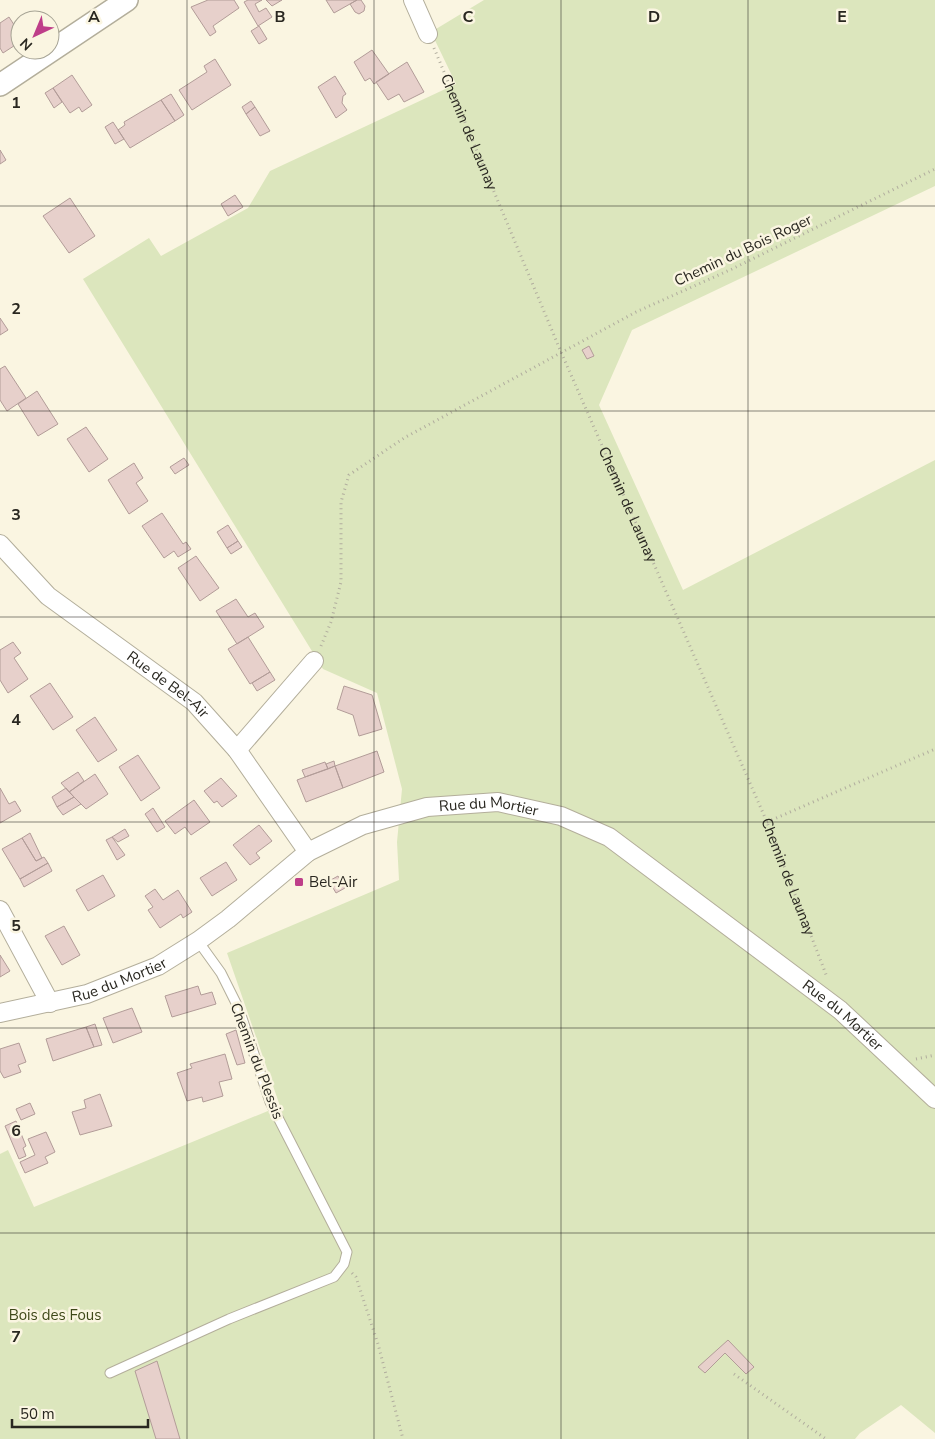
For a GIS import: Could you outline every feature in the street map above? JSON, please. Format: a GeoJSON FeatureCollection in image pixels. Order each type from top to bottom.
{"type":"FeatureCollection","features":[{"type":"Feature","properties":{"kind":"street"},"geometry":{"type":"LineString","coordinates":[[0,85],[127,0]]}},
{"type":"Feature","properties":{"kind":"street"},"geometry":{"type":"LineString","coordinates":[[413,0],[428,34]]}},
{"type":"Feature","properties":{"kind":"street","name":"Rue de Bel-Air"},"geometry":{"type":"LineString","coordinates":[[0,544],[48,596],[194,702],[236,750],[308,852]]}},
{"type":"Feature","properties":{"kind":"street"},"geometry":{"type":"LineString","coordinates":[[236,750],[314,661]]}},
{"type":"Feature","properties":{"kind":"street","name":"Rue du Mortier"},"geometry":{"type":"LineString","coordinates":[[0,1013],[87,994],[142,974],[198,941],[308,852],[363,825],[427,807],[498,802],[561,816],[609,837],[840,1010],[935,1099]]}},
{"type":"Feature","properties":{"kind":"street"},"geometry":{"type":"LineString","coordinates":[[0,910],[50,1003]]}},
{"type":"Feature","properties":{"kind":"lane","name":"Chemin du Plessis"},"geometry":{"type":"LineString","coordinates":[[198,941],[221,973],[239,1009],[270,1102],[347,1252],[344,1264]]}},
{"type":"Feature","properties":{"kind":"lane"},"geometry":{"type":"LineString","coordinates":[[110,1373],[229,1318],[334,1277],[344,1264]]}},
{"type":"Feature","properties":{"kind":"path","name":"Chemin de Launay"},"geometry":{"type":"LineString","coordinates":[[428,34],[561,352],[767,822],[840,1010]]}},
{"type":"Feature","properties":{"kind":"path","name":"Chemin du Bois Roger"},"geometry":{"type":"LineString","coordinates":[[314,661],[331,622],[340,582],[341,502],[349,475],[404,438],[636,312],[741,264],[935,169]]}},
{"type":"Feature","properties":{"kind":"path"},"geometry":{"type":"LineString","coordinates":[[767,822],[935,750]]}},
{"type":"Feature","properties":{"kind":"path"},"geometry":{"type":"LineString","coordinates":[[344,1264],[356,1277],[378,1344],[402,1439]]}},
{"type":"Feature","properties":{"kind":"path"},"geometry":{"type":"LineString","coordinates":[[734,1374],[826,1439]]}},
{"type":"Feature","properties":{"kind":"green space","name":"Bois des Fous"},"geometry":{"type":"Polygon","coordinates":[[[484,0],[935,0],[935,186],[632,330],[599,405],[683,590],[935,460],[935,1433],[901,1405],[860,1433],[855,1439],[0,1439],[0,1154],[8,1150],[34,1207],[280,1106],[227,953],[399,880],[397,842],[402,789],[377,693],[323,669],[83,279],[149,238],[161,256],[248,208],[270,171],[456,84],[431,32],[484,0]]]}},
{"type":"Feature","properties":{"kind":"building"},"geometry":{"type":"Polygon","coordinates":[[[208,0],[234,0],[239,8],[213,26],[216,32],[210,36],[191,7],[208,0]]]}},
{"type":"Feature","properties":{"kind":"building"},"geometry":{"type":"Polygon","coordinates":[[[248,0],[262,0],[255,4],[259,12],[266,8],[272,17],[258,26],[244,2],[248,0]]]}},
{"type":"Feature","properties":{"kind":"building"},"geometry":{"type":"Polygon","coordinates":[[[266,0],[282,0],[272,6],[266,0]]]}},
{"type":"Feature","properties":{"kind":"building"},"geometry":{"type":"Polygon","coordinates":[[[326,0],[357,0],[334,13],[326,0]]]}},
{"type":"Feature","properties":{"kind":"building"},"geometry":{"type":"Polygon","coordinates":[[[361,0],[365,6],[364,11],[359,14],[355,12],[350,4],[361,0]]]}},
{"type":"Feature","properties":{"kind":"building"},"geometry":{"type":"Polygon","coordinates":[[[9,17],[10,19],[10,48],[3,53],[0,48],[0,23],[9,17]]]}},
{"type":"Feature","properties":{"kind":"building"},"geometry":{"type":"Polygon","coordinates":[[[259,26],[267,39],[259,44],[251,31],[259,26]]]}},
{"type":"Feature","properties":{"kind":"building"},"geometry":{"type":"Polygon","coordinates":[[[372,50],[389,74],[374,84],[370,78],[365,81],[354,62],[372,50]]]}},
{"type":"Feature","properties":{"kind":"building"},"geometry":{"type":"Polygon","coordinates":[[[215,59],[231,85],[192,110],[179,90],[207,72],[204,66],[215,59]]]}},
{"type":"Feature","properties":{"kind":"building"},"geometry":{"type":"Polygon","coordinates":[[[407,62],[424,92],[404,102],[399,94],[388,100],[376,82],[407,62]]]}},
{"type":"Feature","properties":{"kind":"building"},"geometry":{"type":"Polygon","coordinates":[[[72,75],[92,105],[82,112],[79,107],[70,113],[53,88],[72,75]]]}},
{"type":"Feature","properties":{"kind":"building"},"geometry":{"type":"Polygon","coordinates":[[[335,76],[346,94],[343,96],[342,103],[347,110],[336,118],[318,87],[335,76]]]}},
{"type":"Feature","properties":{"kind":"building"},"geometry":{"type":"Polygon","coordinates":[[[53,88],[62,102],[54,108],[45,93],[53,88]]]}},
{"type":"Feature","properties":{"kind":"building"},"geometry":{"type":"Polygon","coordinates":[[[171,94],[184,115],[175,121],[161,100],[171,94]]]}},
{"type":"Feature","properties":{"kind":"building"},"geometry":{"type":"Polygon","coordinates":[[[161,100],[175,121],[130,148],[118,130],[125,125],[124,122],[161,100]]]}},
{"type":"Feature","properties":{"kind":"building"},"geometry":{"type":"Polygon","coordinates":[[[251,101],[255,107],[246,114],[242,107],[251,101]]]}},
{"type":"Feature","properties":{"kind":"building"},"geometry":{"type":"Polygon","coordinates":[[[255,107],[270,131],[260,136],[246,114],[255,107]]]}},
{"type":"Feature","properties":{"kind":"building"},"geometry":{"type":"Polygon","coordinates":[[[113,122],[124,139],[115,144],[105,127],[113,122]]]}},
{"type":"Feature","properties":{"kind":"building"},"geometry":{"type":"Polygon","coordinates":[[[0,150],[6,160],[0,164],[0,150]]]}},
{"type":"Feature","properties":{"kind":"building"},"geometry":{"type":"Polygon","coordinates":[[[235,195],[243,207],[228,216],[221,204],[235,195]]]}},
{"type":"Feature","properties":{"kind":"building"},"geometry":{"type":"Polygon","coordinates":[[[70,198],[95,236],[69,253],[43,216],[70,198]]]}},
{"type":"Feature","properties":{"kind":"building"},"geometry":{"type":"Polygon","coordinates":[[[0,318],[8,330],[0,335],[0,318]]]}},
{"type":"Feature","properties":{"kind":"building"},"geometry":{"type":"Polygon","coordinates":[[[589,346],[594,356],[587,359],[582,350],[589,346]]]}},
{"type":"Feature","properties":{"kind":"building"},"geometry":{"type":"Polygon","coordinates":[[[5,366],[26,398],[7,411],[0,400],[0,369],[5,366]]]}},
{"type":"Feature","properties":{"kind":"building"},"geometry":{"type":"Polygon","coordinates":[[[37,391],[58,424],[38,436],[18,404],[37,391]]]}},
{"type":"Feature","properties":{"kind":"building"},"geometry":{"type":"Polygon","coordinates":[[[86,427],[108,459],[89,472],[67,439],[86,427]]]}},
{"type":"Feature","properties":{"kind":"building"},"geometry":{"type":"Polygon","coordinates":[[[184,458],[189,465],[175,474],[170,467],[184,458]]]}},
{"type":"Feature","properties":{"kind":"building"},"geometry":{"type":"Polygon","coordinates":[[[134,463],[143,478],[136,483],[148,501],[129,514],[108,480],[134,463]]]}},
{"type":"Feature","properties":{"kind":"building"},"geometry":{"type":"Polygon","coordinates":[[[162,513],[183,544],[186,542],[191,549],[178,557],[174,551],[164,558],[142,526],[162,513]]]}},
{"type":"Feature","properties":{"kind":"building"},"geometry":{"type":"Polygon","coordinates":[[[228,525],[238,541],[227,548],[217,532],[228,525]]]}},
{"type":"Feature","properties":{"kind":"building"},"geometry":{"type":"Polygon","coordinates":[[[238,541],[242,547],[231,554],[227,548],[238,541]]]}},
{"type":"Feature","properties":{"kind":"building"},"geometry":{"type":"Polygon","coordinates":[[[196,556],[219,588],[200,601],[178,568],[196,556]]]}},
{"type":"Feature","properties":{"kind":"building"},"geometry":{"type":"Polygon","coordinates":[[[236,599],[248,617],[255,613],[264,627],[237,644],[216,611],[236,599]]]}},
{"type":"Feature","properties":{"kind":"building"},"geometry":{"type":"Polygon","coordinates":[[[248,637],[270,672],[250,684],[228,649],[248,637]]]}},
{"type":"Feature","properties":{"kind":"building"},"geometry":{"type":"Polygon","coordinates":[[[13,642],[21,653],[14,658],[28,679],[8,693],[0,680],[0,650],[13,642]]]}},
{"type":"Feature","properties":{"kind":"building"},"geometry":{"type":"Polygon","coordinates":[[[270,672],[275,680],[257,691],[252,683],[270,672]]]}},
{"type":"Feature","properties":{"kind":"building"},"geometry":{"type":"Polygon","coordinates":[[[50,683],[73,717],[53,730],[30,696],[50,683]]]}},
{"type":"Feature","properties":{"kind":"building"},"geometry":{"type":"Polygon","coordinates":[[[344,686],[372,695],[382,729],[359,736],[353,715],[337,709],[344,686]]]}},
{"type":"Feature","properties":{"kind":"building"},"geometry":{"type":"Polygon","coordinates":[[[95,717],[117,750],[98,762],[76,730],[95,717]]]}},
{"type":"Feature","properties":{"kind":"building"},"geometry":{"type":"Polygon","coordinates":[[[377,751],[384,772],[343,788],[335,766],[377,751]]]}},
{"type":"Feature","properties":{"kind":"building"},"geometry":{"type":"Polygon","coordinates":[[[138,755],[160,788],[141,801],[119,767],[138,755]]]}},
{"type":"Feature","properties":{"kind":"building"},"geometry":{"type":"Polygon","coordinates":[[[334,761],[335,766],[328,769],[326,764],[334,761]]]}},
{"type":"Feature","properties":{"kind":"building"},"geometry":{"type":"Polygon","coordinates":[[[325,762],[328,769],[305,777],[302,770],[325,762]]]}},
{"type":"Feature","properties":{"kind":"building"},"geometry":{"type":"Polygon","coordinates":[[[335,766],[343,788],[306,802],[297,780],[335,766]]]}},
{"type":"Feature","properties":{"kind":"building"},"geometry":{"type":"Polygon","coordinates":[[[78,772],[84,781],[69,792],[61,783],[78,772]]]}},
{"type":"Feature","properties":{"kind":"building"},"geometry":{"type":"Polygon","coordinates":[[[95,774],[108,794],[86,809],[69,792],[95,774]]]}},
{"type":"Feature","properties":{"kind":"building"},"geometry":{"type":"Polygon","coordinates":[[[221,778],[237,796],[222,807],[217,801],[214,803],[204,791],[221,778]]]}},
{"type":"Feature","properties":{"kind":"building"},"geometry":{"type":"Polygon","coordinates":[[[0,788],[9,804],[15,801],[21,811],[0,823],[0,788]]]}},
{"type":"Feature","properties":{"kind":"building"},"geometry":{"type":"Polygon","coordinates":[[[66,788],[74,797],[57,807],[52,797],[66,788]]]}},
{"type":"Feature","properties":{"kind":"building"},"geometry":{"type":"Polygon","coordinates":[[[74,797],[81,804],[63,815],[57,807],[74,797]]]}},
{"type":"Feature","properties":{"kind":"building"},"geometry":{"type":"Polygon","coordinates":[[[194,800],[210,822],[191,835],[185,827],[175,834],[165,821],[194,800]]]}},
{"type":"Feature","properties":{"kind":"building"},"geometry":{"type":"Polygon","coordinates":[[[153,808],[165,827],[157,832],[145,814],[153,808]]]}},
{"type":"Feature","properties":{"kind":"building"},"geometry":{"type":"Polygon","coordinates":[[[259,825],[272,841],[256,853],[260,858],[250,865],[233,845],[259,825]]]}},
{"type":"Feature","properties":{"kind":"building"},"geometry":{"type":"Polygon","coordinates":[[[125,829],[129,836],[118,842],[112,837],[125,829]]]}},
{"type":"Feature","properties":{"kind":"building"},"geometry":{"type":"Polygon","coordinates":[[[30,833],[42,858],[36,861],[22,838],[30,833]]]}},
{"type":"Feature","properties":{"kind":"building"},"geometry":{"type":"Polygon","coordinates":[[[112,837],[125,855],[117,860],[106,840],[112,837]]]}},
{"type":"Feature","properties":{"kind":"building"},"geometry":{"type":"Polygon","coordinates":[[[22,838],[36,861],[44,857],[48,863],[20,879],[2,849],[22,838]]]}},
{"type":"Feature","properties":{"kind":"building"},"geometry":{"type":"Polygon","coordinates":[[[226,862],[237,880],[212,896],[200,878],[226,862]]]}},
{"type":"Feature","properties":{"kind":"building"},"geometry":{"type":"Polygon","coordinates":[[[48,863],[52,871],[24,887],[20,879],[48,863]]]}},
{"type":"Feature","properties":{"kind":"building"},"geometry":{"type":"Polygon","coordinates":[[[103,875],[115,896],[88,911],[76,890],[103,875]]]}},
{"type":"Feature","properties":{"kind":"building"},"geometry":{"type":"Polygon","coordinates":[[[338,876],[345,888],[336,893],[329,881],[338,876]]]}},
{"type":"Feature","properties":{"kind":"building"},"geometry":{"type":"Polygon","coordinates":[[[155,889],[163,900],[178,890],[192,912],[183,918],[181,914],[160,928],[148,910],[153,907],[145,896],[155,889]]]}},
{"type":"Feature","properties":{"kind":"building"},"geometry":{"type":"Polygon","coordinates":[[[64,926],[80,955],[62,965],[45,936],[64,926]]]}},
{"type":"Feature","properties":{"kind":"building"},"geometry":{"type":"Polygon","coordinates":[[[0,955],[10,971],[0,977],[0,955]]]}},
{"type":"Feature","properties":{"kind":"building"},"geometry":{"type":"Polygon","coordinates":[[[198,986],[201,995],[212,992],[216,1004],[172,1017],[165,996],[198,986]]]}},
{"type":"Feature","properties":{"kind":"building"},"geometry":{"type":"Polygon","coordinates":[[[132,1008],[142,1032],[113,1043],[103,1018],[132,1008]]]}},
{"type":"Feature","properties":{"kind":"building"},"geometry":{"type":"Polygon","coordinates":[[[95,1024],[102,1045],[94,1047],[86,1027],[95,1024]]]}},
{"type":"Feature","properties":{"kind":"building"},"geometry":{"type":"Polygon","coordinates":[[[86,1027],[94,1047],[53,1061],[46,1039],[86,1027]]]}},
{"type":"Feature","properties":{"kind":"building"},"geometry":{"type":"Polygon","coordinates":[[[236,1030],[245,1063],[237,1065],[226,1034],[236,1030]]]}},
{"type":"Feature","properties":{"kind":"building"},"geometry":{"type":"Polygon","coordinates":[[[19,1043],[26,1062],[18,1065],[21,1072],[4,1078],[0,1071],[0,1049],[19,1043]]]}},
{"type":"Feature","properties":{"kind":"building"},"geometry":{"type":"Polygon","coordinates":[[[225,1054],[232,1079],[219,1082],[223,1096],[203,1102],[202,1097],[187,1101],[177,1073],[192,1068],[190,1064],[225,1054]]]}},
{"type":"Feature","properties":{"kind":"building"},"geometry":{"type":"Polygon","coordinates":[[[100,1094],[112,1126],[80,1135],[72,1112],[86,1108],[84,1100],[100,1094]]]}},
{"type":"Feature","properties":{"kind":"building"},"geometry":{"type":"Polygon","coordinates":[[[30,1103],[35,1114],[21,1120],[16,1109],[30,1103]]]}},
{"type":"Feature","properties":{"kind":"building"},"geometry":{"type":"Polygon","coordinates":[[[16,1121],[26,1146],[23,1148],[26,1156],[19,1159],[5,1126],[16,1121]]]}},
{"type":"Feature","properties":{"kind":"building"},"geometry":{"type":"Polygon","coordinates":[[[46,1132],[55,1152],[45,1157],[48,1163],[25,1173],[20,1162],[35,1155],[28,1139],[46,1132]]]}},
{"type":"Feature","properties":{"kind":"building"},"geometry":{"type":"Polygon","coordinates":[[[728,1340],[754,1367],[746,1374],[725,1353],[705,1373],[698,1367],[728,1340]]]}},
{"type":"Feature","properties":{"kind":"building"},"geometry":{"type":"Polygon","coordinates":[[[157,1361],[180,1439],[156,1439],[135,1371],[157,1361]]]}},
{"type":"Feature","properties":{"kind":"place","name":"Bel-Air"},"geometry":{"type":"Point","coordinates":[299,882]}}]}
